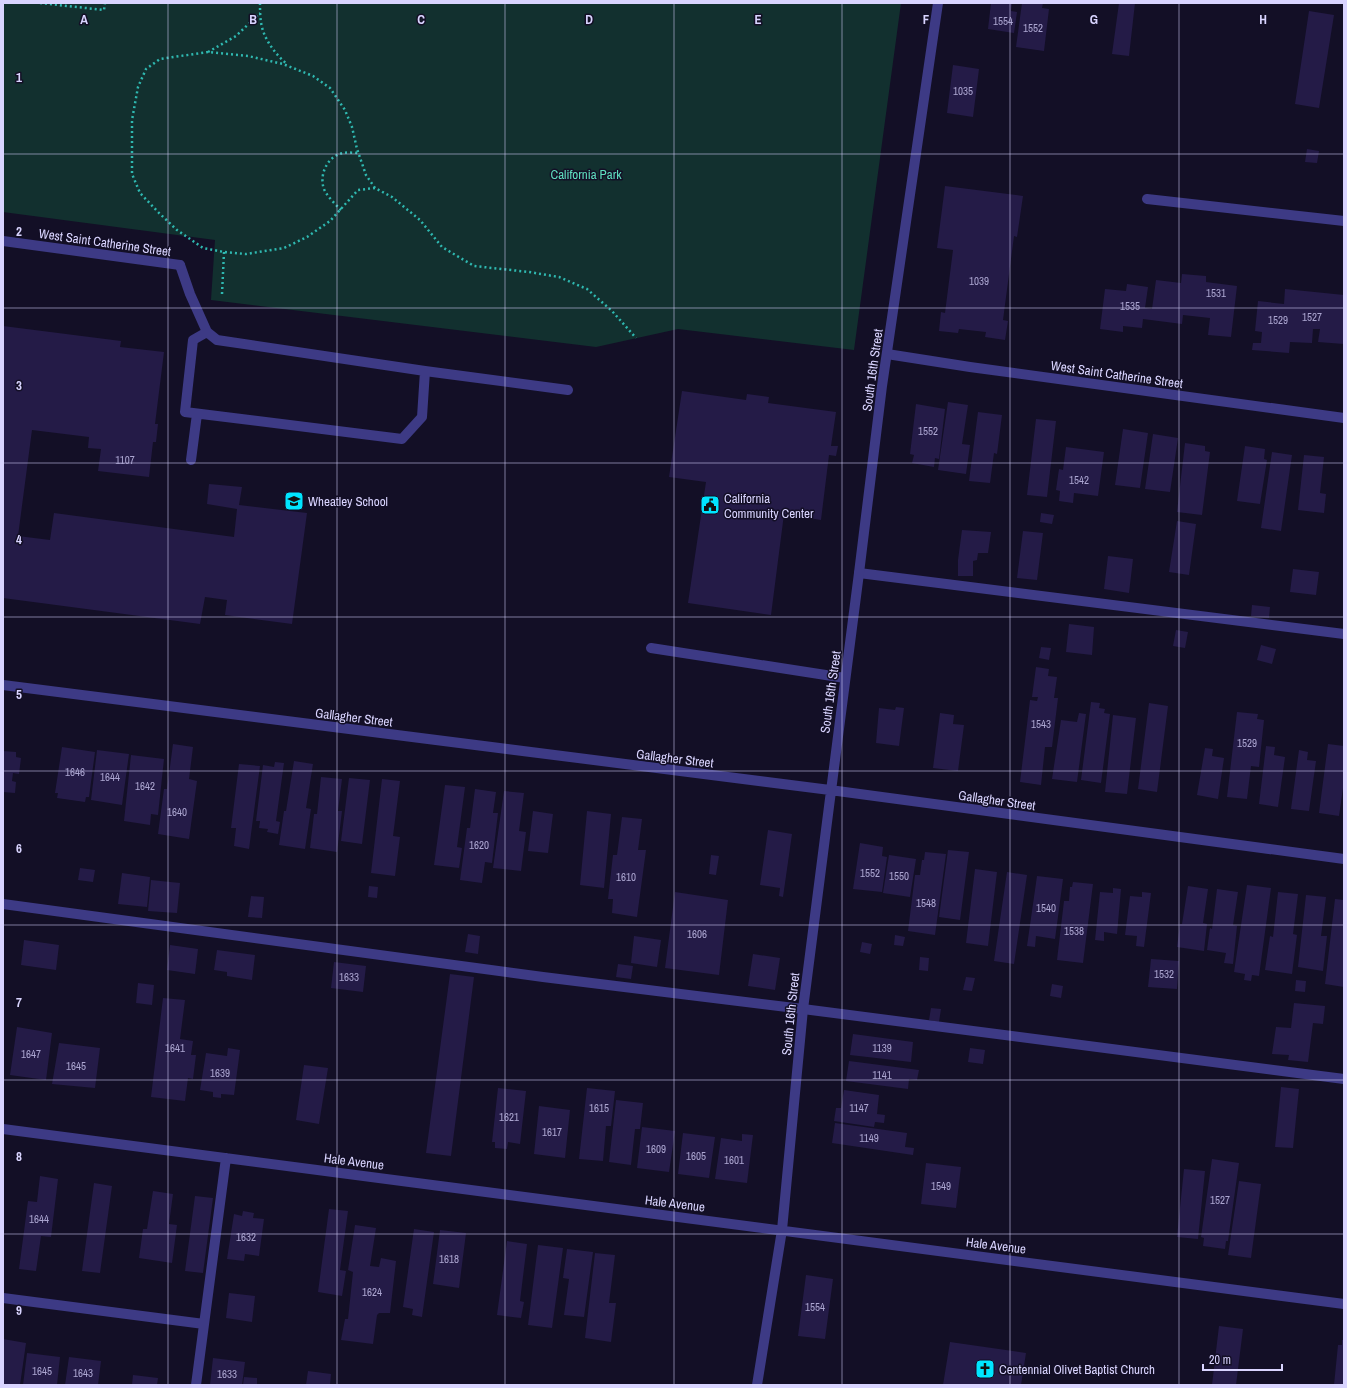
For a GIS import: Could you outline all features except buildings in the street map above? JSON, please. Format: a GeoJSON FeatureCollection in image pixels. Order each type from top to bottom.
{"type":"FeatureCollection","features":[{"type":"Feature","properties":{"kind":"street","name":"South 16th Street"},"geometry":{"type":"LineString","coordinates":[[757,1385],[782,1230],[803,1009],[881,394],[938,3]]}},
{"type":"Feature","properties":{"kind":"street"},"geometry":{"type":"LineString","coordinates":[[1147,199],[1344,221]]}},
{"type":"Feature","properties":{"kind":"street","name":"West Saint Catherine Street"},"geometry":{"type":"LineString","coordinates":[[3,241],[180,266],[190,294],[207,332]]}},
{"type":"Feature","properties":{"kind":"street"},"geometry":{"type":"LineString","coordinates":[[425,371],[422,417],[402,438],[185,412],[193,340],[207,332],[217,340],[425,371],[568,390]]}},
{"type":"Feature","properties":{"kind":"street","name":"West Saint Catherine Street"},"geometry":{"type":"LineString","coordinates":[[887,354],[978,368],[1344,418]]}},
{"type":"Feature","properties":{"kind":"street"},"geometry":{"type":"LineString","coordinates":[[192,460],[197,414]]}},
{"type":"Feature","properties":{"kind":"street"},"geometry":{"type":"LineString","coordinates":[[859,573],[1344,634]]}},
{"type":"Feature","properties":{"kind":"street"},"geometry":{"type":"LineString","coordinates":[[651,648],[845,678]]}},
{"type":"Feature","properties":{"kind":"street","name":"Gallagher Street"},"geometry":{"type":"LineString","coordinates":[[3,685],[830,790],[1344,859]]}},
{"type":"Feature","properties":{"kind":"street"},"geometry":{"type":"LineString","coordinates":[[3,904],[543,978],[803,1009],[1344,1079]]}},
{"type":"Feature","properties":{"kind":"street","name":"Hale Avenue"},"geometry":{"type":"LineString","coordinates":[[3,1128],[1344,1304]]}},
{"type":"Feature","properties":{"kind":"street"},"geometry":{"type":"LineString","coordinates":[[196,1385],[226,1158]]}},
{"type":"Feature","properties":{"kind":"street"},"geometry":{"type":"LineString","coordinates":[[3,1298],[204,1324]]}},
{"type":"Feature","properties":{"kind":"path"},"geometry":{"type":"LineString","coordinates":[[40,3],[104,10],[105,3]]}},
{"type":"Feature","properties":{"kind":"path"},"geometry":{"type":"LineString","coordinates":[[260,3],[261,23],[267,38],[277,56],[289,66]]}},
{"type":"Feature","properties":{"kind":"path"},"geometry":{"type":"LineString","coordinates":[[208,52],[236,36],[260,13]]}},
{"type":"Feature","properties":{"kind":"path"},"geometry":{"type":"LineString","coordinates":[[375,188],[358,190],[330,221],[307,237],[284,248],[246,254],[203,248],[177,230],[140,193],[132,174],[132,120],[138,87],[146,69],[160,59],[208,52],[248,56],[289,66],[313,76],[330,88],[345,110],[352,127],[366,175],[375,188],[392,197],[420,220],[442,247],[474,266],[559,277],[588,289],[612,311],[636,338]]}},
{"type":"Feature","properties":{"kind":"path"},"geometry":{"type":"LineString","coordinates":[[341,210],[326,192],[323,184],[323,173],[328,162],[335,156],[343,153],[359,153]]}},
{"type":"Feature","properties":{"kind":"path"},"geometry":{"type":"LineString","coordinates":[[222,294],[224,252]]}},
{"type":"Feature","properties":{"kind":"green space","name":"California Park"},"geometry":{"type":"Polygon","coordinates":[[[3,3],[901,3],[854,350],[678,329],[596,347],[211,300],[215,240],[3,212],[3,3]]]}},
{"type":"Feature","properties":{"kind":"place","name":"Wheatley School"},"geometry":{"type":"Point","coordinates":[294,501]}},
{"type":"Feature","properties":{"kind":"place","name":"California Community Center"},"geometry":{"type":"Point","coordinates":[710,505]}},
{"type":"Feature","properties":{"kind":"place","name":"Centennial Olivet Baptist Church"},"geometry":{"type":"Point","coordinates":[985,1369]}}]}
